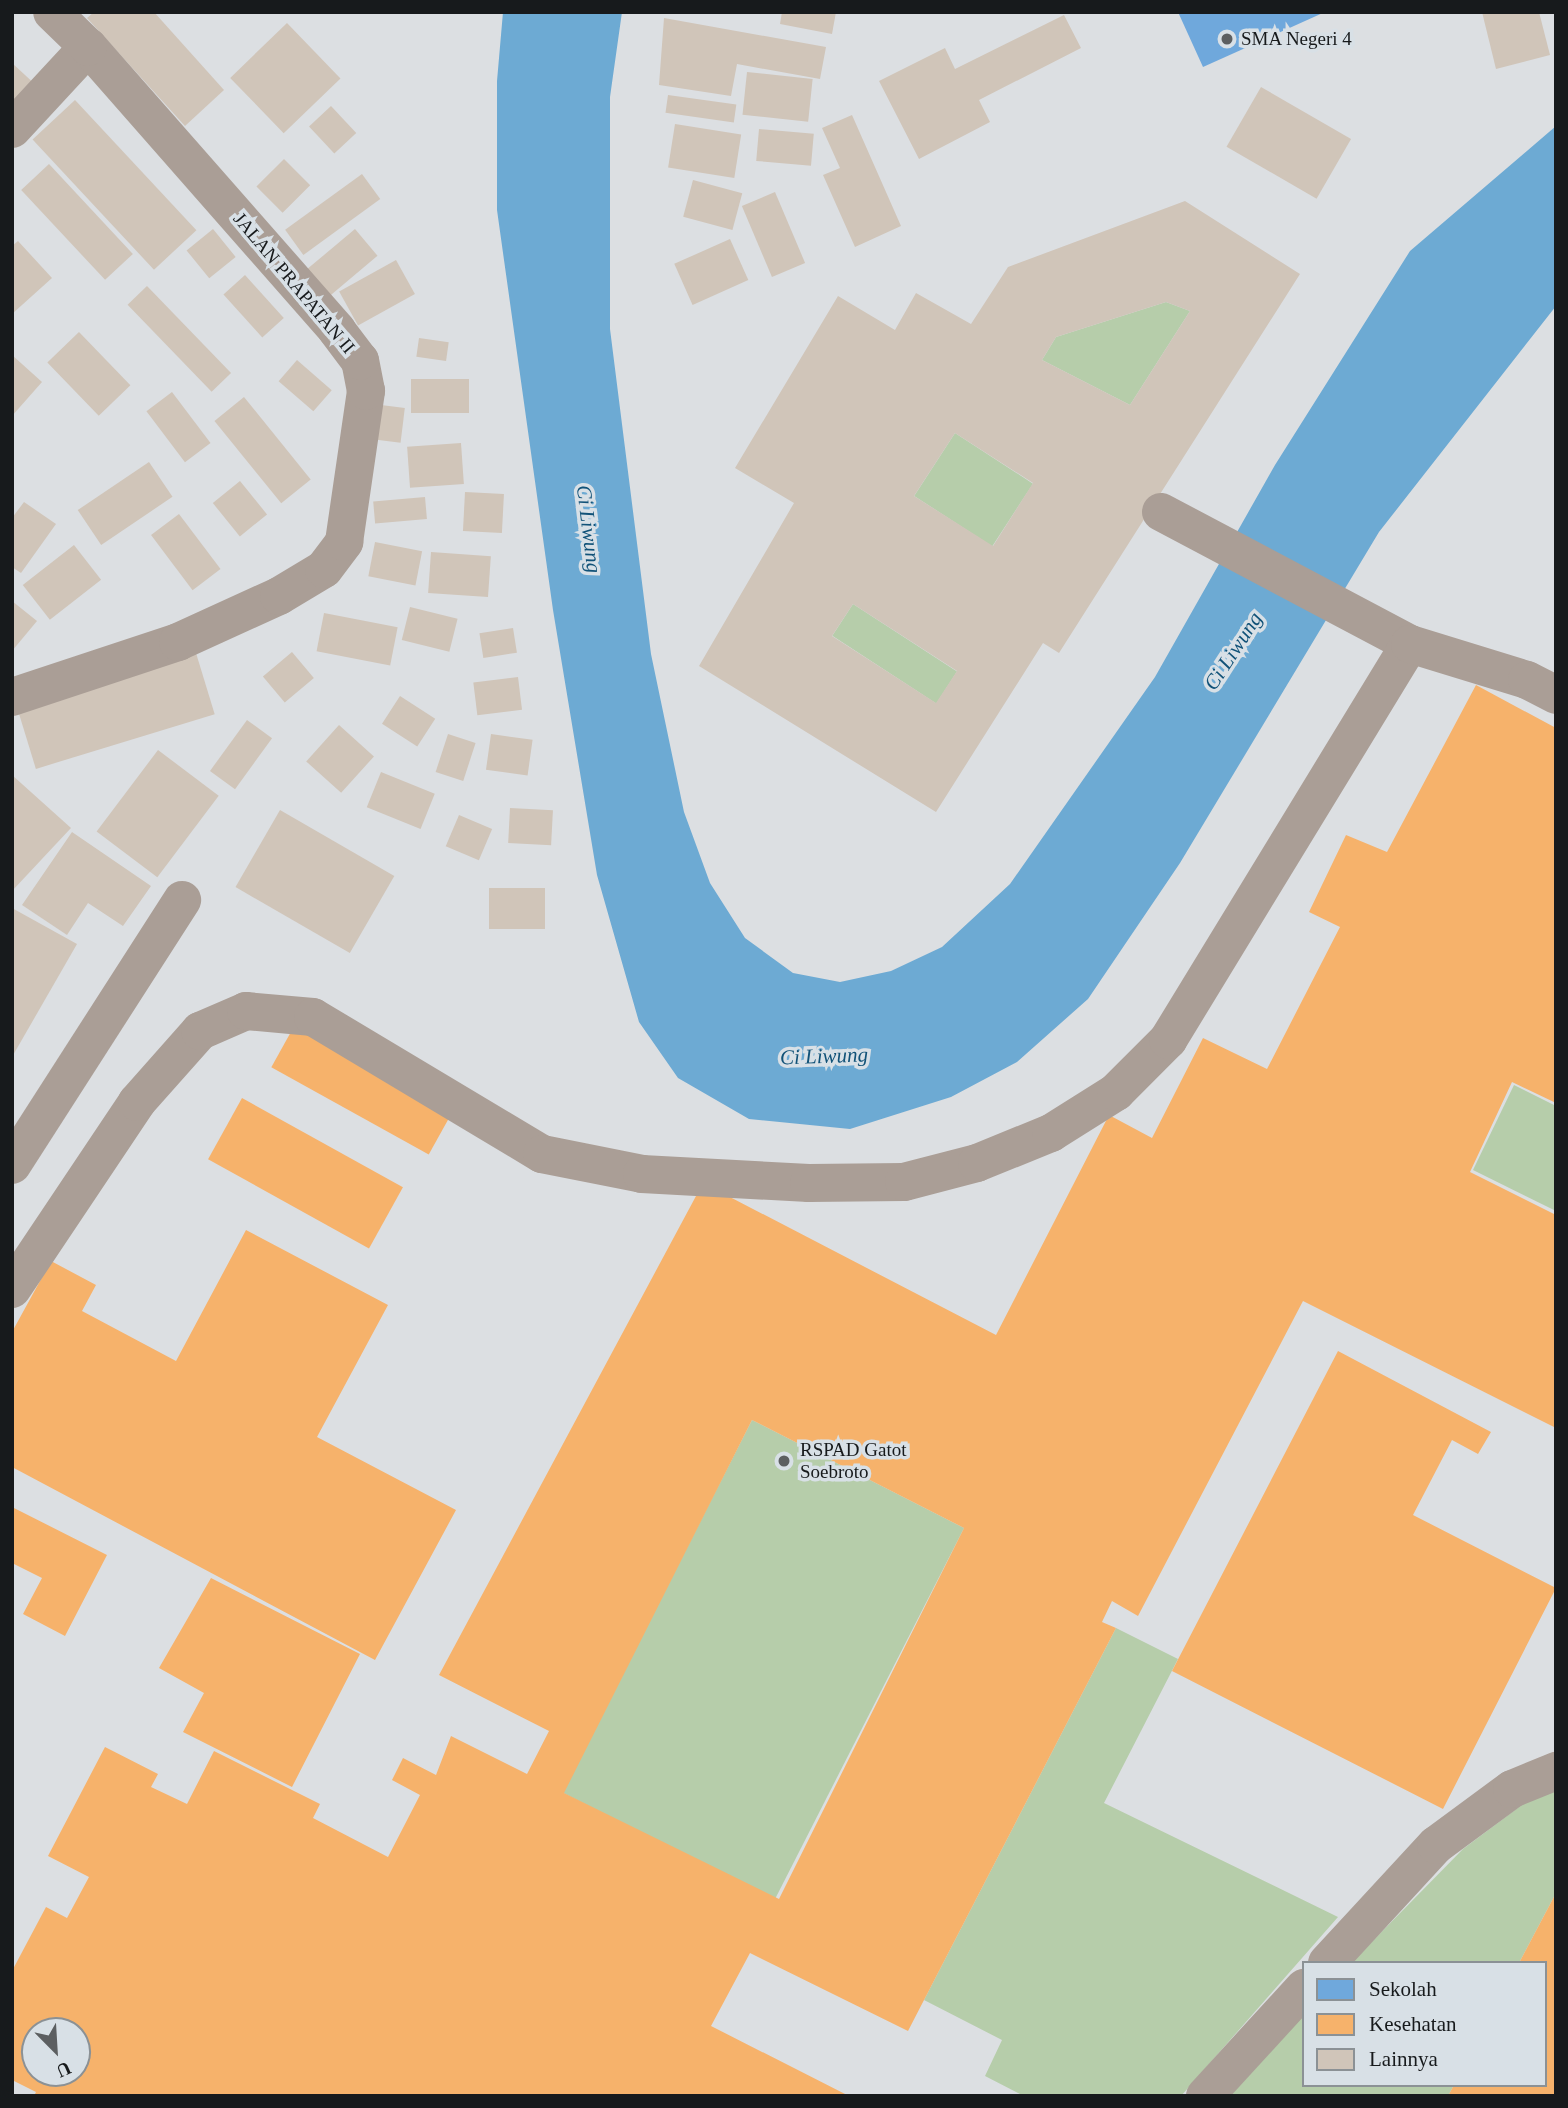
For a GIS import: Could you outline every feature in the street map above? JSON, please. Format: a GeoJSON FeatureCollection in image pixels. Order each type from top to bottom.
{"type":"FeatureCollection","features":[{"type":"Feature","properties":{"kind":"street","name":"JALAN PRAPATAN II"},"geometry":{"type":"LineString","coordinates":[[12,697],[178,642],[279,596],[324,569],[344,542],[361,440],[366,391],[360,361],[88,47],[52,12]]}},
{"type":"Feature","properties":{"kind":"street"},"geometry":{"type":"LineString","coordinates":[[12,129],[88,47]]}},
{"type":"Feature","properties":{"kind":"street"},"geometry":{"type":"LineString","coordinates":[[1161,512],[1410,643],[1527,680],[1556,695]]}},
{"type":"Feature","properties":{"kind":"street"},"geometry":{"type":"LineString","coordinates":[[12,1289],[137,1101],[200,1031],[246,1011],[313,1017],[542,1154],[642,1174],[809,1183],[904,1182],[978,1163],[1051,1133],[1116,1092],[1168,1040],[1410,643]]}},
{"type":"Feature","properties":{"kind":"street"},"geometry":{"type":"LineString","coordinates":[[12,1166],[182,900]]}},
{"type":"Feature","properties":{"kind":"street"},"geometry":{"type":"LineString","coordinates":[[1329,1961],[1436,1845],[1512,1789],[1556,1771]]}},
{"type":"Feature","properties":{"kind":"street"},"geometry":{"type":"LineString","coordinates":[[1205,2096],[1302,1990]]}},
{"type":"Feature","properties":{"kind":"green space"},"geometry":{"type":"Polygon","coordinates":[[[1166,302],[1190,311],[1130,405],[1042,360],[1056,337],[1166,302]]]}},
{"type":"Feature","properties":{"kind":"green space"},"geometry":{"type":"Polygon","coordinates":[[[955,433],[1033,484],[992,547],[914,496],[955,433]]]}},
{"type":"Feature","properties":{"kind":"green space"},"geometry":{"type":"Polygon","coordinates":[[[853,604],[957,672],[936,703],[832,636],[853,604]]]}},
{"type":"Feature","properties":{"kind":"green space"},"geometry":{"type":"Polygon","coordinates":[[[1514,1085],[1556,1106],[1556,1211],[1473,1170],[1514,1085]]]}},
{"type":"Feature","properties":{"kind":"green space"},"geometry":{"type":"Polygon","coordinates":[[[752,1420],[964,1528],[774,1900],[562,1792],[752,1420]]]}},
{"type":"Feature","properties":{"kind":"green space"},"geometry":{"type":"Polygon","coordinates":[[[1116,1628],[1178,1659],[1104,1803],[1338,1917],[1181,2096],[1024,2096],[985,2076],[1002,2040],[924,2000],[1116,1628]]]}},
{"type":"Feature","properties":{"kind":"green space"},"geometry":{"type":"Polygon","coordinates":[[[1556,1788],[1556,1893],[1520,1961],[1353,1961],[1463,1849],[1523,1804],[1556,1788]]]}},
{"type":"Feature","properties":{"kind":"green space"},"geometry":{"type":"Polygon","coordinates":[[[1302,2013],[1302,2087],[1453,2087],[1448,2096],[1220,2096],[1302,2013]]]}},
{"type":"Feature","properties":{"kind":"water","name":"Ci Liwung"},"geometry":{"type":"Polygon","coordinates":[[[503,12],[622,12],[610,97],[610,329],[651,654],[684,812],[710,883],[745,938],[793,973],[840,982],[891,971],[942,947],[1010,884],[1155,677],[1275,465],[1410,251],[1556,126],[1556,306],[1379,532],[1180,863],[1088,999],[1017,1062],[951,1097],[850,1129],[749,1119],[678,1078],[639,1022],[597,875],[553,610],[497,210],[497,81],[503,12]]]}},
{"type":"Feature","properties":{"kind":"building: Sekolah","name":"SMA Negeri 4"},"geometry":{"type":"Polygon","coordinates":[[[1178,12],[1325,12],[1203,67],[1178,12]]]}},
{"type":"Feature","properties":{"kind":"building: Kesehatan"},"geometry":{"type":"Polygon","coordinates":[[[1476,685],[1556,728],[1556,1103],[1512,1082],[1470,1172],[1556,1215],[1556,1428],[1303,1301],[1138,1616],[1112,1601],[1102,1622],[1116,1628],[908,2031],[750,1953],[711,2026],[849,2096],[34,2096],[36,2092],[26,2087],[91,2087],[91,2017],[21,2017],[21,2084],[12,2080],[12,1971],[46,1907],[67,1918],[89,1877],[48,1856],[105,1747],[158,1774],[151,1787],[187,1804],[214,1751],[320,1804],[313,1818],[388,1857],[420,1795],[392,1780],[403,1758],[436,1775],[451,1736],[527,1774],[549,1731],[439,1675],[703,1183],[996,1335],[1109,1115],[1152,1138],[1203,1038],[1267,1069],[1340,927],[1309,912],[1346,835],[1387,852],[1476,685]],[[752,1420],[564,1793],[779,1899],[964,1528],[752,1420]]]}},
{"type":"Feature","properties":{"kind":"building: Kesehatan"},"geometry":{"type":"Polygon","coordinates":[[[297,1021],[454,1108],[429,1155],[271,1067],[297,1021]]]}},
{"type":"Feature","properties":{"kind":"building: Kesehatan"},"geometry":{"type":"Polygon","coordinates":[[[242,1098],[403,1187],[369,1248],[208,1159],[242,1098]]]}},
{"type":"Feature","properties":{"kind":"building: Kesehatan"},"geometry":{"type":"Polygon","coordinates":[[[246,1230],[388,1305],[317,1437],[456,1510],[375,1660],[12,1467],[12,1332],[51,1261],[96,1285],[82,1311],[176,1361],[246,1230]]]}},
{"type":"Feature","properties":{"kind":"building: Kesehatan"},"geometry":{"type":"Polygon","coordinates":[[[1338,1351],[1491,1432],[1478,1454],[1452,1440],[1413,1515],[1556,1588],[1443,1809],[1172,1671],[1338,1351]]]}},
{"type":"Feature","properties":{"kind":"building: Kesehatan"},"geometry":{"type":"Polygon","coordinates":[[[12,1507],[107,1555],[65,1636],[23,1614],[42,1578],[12,1563],[12,1507]]]}},
{"type":"Feature","properties":{"kind":"building: Kesehatan"},"geometry":{"type":"Polygon","coordinates":[[[211,1578],[360,1654],[292,1787],[183,1732],[204,1693],[159,1668],[211,1578]]]}},
{"type":"Feature","properties":{"kind":"building: Kesehatan"},"geometry":{"type":"Polygon","coordinates":[[[1556,1893],[1556,2096],[1448,2096],[1453,2087],[1547,2087],[1547,1961],[1520,1961],[1556,1893]]]}},
{"type":"Feature","properties":{"kind":"building: Lainnya"},"geometry":{"type":"Polygon","coordinates":[[[94,12],[154,12],[224,90],[185,126],[87,18],[94,12]]]}},
{"type":"Feature","properties":{"kind":"building: Lainnya"},"geometry":{"type":"Polygon","coordinates":[[[782,12],[836,12],[832,34],[780,24],[782,12]]]}},
{"type":"Feature","properties":{"kind":"building: Lainnya"},"geometry":{"type":"Polygon","coordinates":[[[1482,12],[1539,12],[1550,55],[1496,69],[1482,12]]]}},
{"type":"Feature","properties":{"kind":"building: Lainnya"},"geometry":{"type":"Polygon","coordinates":[[[1064,15],[1081,48],[979,100],[990,122],[919,159],[879,81],[945,48],[955,69],[1064,15]]]}},
{"type":"Feature","properties":{"kind":"building: Lainnya"},"geometry":{"type":"Polygon","coordinates":[[[664,18],[826,47],[820,79],[737,64],[731,96],[659,85],[664,18]]]}},
{"type":"Feature","properties":{"kind":"building: Lainnya"},"geometry":{"type":"Polygon","coordinates":[[[287,23],[340,78],[284,133],[230,78],[287,23]]]}},
{"type":"Feature","properties":{"kind":"building: Lainnya"},"geometry":{"type":"Polygon","coordinates":[[[12,63],[38,87],[12,113],[12,63]]]}},
{"type":"Feature","properties":{"kind":"building: Lainnya"},"geometry":{"type":"Polygon","coordinates":[[[747,72],[813,79],[808,122],[743,115],[747,72]]]}},
{"type":"Feature","properties":{"kind":"building: Lainnya"},"geometry":{"type":"Polygon","coordinates":[[[1261,87],[1351,139],[1317,199],[1226,147],[1261,87]]]}},
{"type":"Feature","properties":{"kind":"building: Lainnya"},"geometry":{"type":"Polygon","coordinates":[[[668,95],[736,105],[734,122],[665,113],[668,95]]]}},
{"type":"Feature","properties":{"kind":"building: Lainnya"},"geometry":{"type":"Polygon","coordinates":[[[75,100],[196,230],[154,270],[33,140],[75,100]]]}},
{"type":"Feature","properties":{"kind":"building: Lainnya"},"geometry":{"type":"Polygon","coordinates":[[[331,106],[356,133],[334,154],[309,126],[331,106]]]}},
{"type":"Feature","properties":{"kind":"building: Lainnya"},"geometry":{"type":"Polygon","coordinates":[[[852,115],[901,226],[855,247],[823,175],[840,168],[822,128],[852,115]]]}},
{"type":"Feature","properties":{"kind":"building: Lainnya"},"geometry":{"type":"Polygon","coordinates":[[[675,124],[741,134],[734,178],[668,167],[675,124]]]}},
{"type":"Feature","properties":{"kind":"building: Lainnya"},"geometry":{"type":"Polygon","coordinates":[[[759,129],[814,134],[811,166],[756,161],[759,129]]]}},
{"type":"Feature","properties":{"kind":"building: Lainnya"},"geometry":{"type":"Polygon","coordinates":[[[284,159],[310,185],[283,213],[256,187],[284,159]]]}},
{"type":"Feature","properties":{"kind":"building: Lainnya"},"geometry":{"type":"Polygon","coordinates":[[[49,164],[133,254],[105,280],[21,190],[49,164]]]}},
{"type":"Feature","properties":{"kind":"building: Lainnya"},"geometry":{"type":"Polygon","coordinates":[[[362,174],[380,199],[303,255],[285,230],[362,174]]]}},
{"type":"Feature","properties":{"kind":"building: Lainnya"},"geometry":{"type":"Polygon","coordinates":[[[693,180],[742,193],[732,230],[683,217],[693,180]]]}},
{"type":"Feature","properties":{"kind":"building: Lainnya"},"geometry":{"type":"Polygon","coordinates":[[[775,192],[805,263],[772,277],[742,206],[775,192]]]}},
{"type":"Feature","properties":{"kind":"building: Lainnya"},"geometry":{"type":"Polygon","coordinates":[[[1185,201],[1300,274],[1059,653],[1043,643],[936,812],[699,666],[794,503],[735,468],[838,296],[895,330],[916,293],[971,324],[1008,267],[1185,201]],[[1166,302],[1056,337],[1042,360],[1130,405],[1190,311],[1166,302]],[[955,433],[914,496],[993,546],[1033,483],[955,433]],[[853,604],[832,636],[936,703],[957,671],[853,604]]]}},
{"type":"Feature","properties":{"kind":"building: Lainnya"},"geometry":{"type":"Polygon","coordinates":[[[213,229],[236,257],[209,278],[187,250],[213,229]]]}},
{"type":"Feature","properties":{"kind":"building: Lainnya"},"geometry":{"type":"Polygon","coordinates":[[[355,229],[377,256],[325,300],[302,273],[355,229]]]}},
{"type":"Feature","properties":{"kind":"building: Lainnya"},"geometry":{"type":"Polygon","coordinates":[[[730,239],[748,280],[693,305],[674,264],[730,239]]]}},
{"type":"Feature","properties":{"kind":"building: Lainnya"},"geometry":{"type":"Polygon","coordinates":[[[18,241],[52,278],[12,314],[12,246],[18,241]]]}},
{"type":"Feature","properties":{"kind":"building: Lainnya"},"geometry":{"type":"Polygon","coordinates":[[[396,260],[415,294],[358,326],[339,292],[396,260]]]}},
{"type":"Feature","properties":{"kind":"building: Lainnya"},"geometry":{"type":"Polygon","coordinates":[[[245,275],[284,318],[262,338],[223,294],[245,275]]]}},
{"type":"Feature","properties":{"kind":"building: Lainnya"},"geometry":{"type":"Polygon","coordinates":[[[147,286],[231,373],[212,392],[128,305],[147,286]]]}},
{"type":"Feature","properties":{"kind":"building: Lainnya"},"geometry":{"type":"Polygon","coordinates":[[[79,332],[130,385],[99,416],[47,363],[79,332]]]}},
{"type":"Feature","properties":{"kind":"building: Lainnya"},"geometry":{"type":"Polygon","coordinates":[[[419,338],[449,342],[446,361],[416,357],[419,338]]]}},
{"type":"Feature","properties":{"kind":"building: Lainnya"},"geometry":{"type":"Polygon","coordinates":[[[12,355],[42,382],[12,416],[12,355]]]}},
{"type":"Feature","properties":{"kind":"building: Lainnya"},"geometry":{"type":"Polygon","coordinates":[[[297,360],[332,390],[313,411],[279,381],[297,360]]]}},
{"type":"Feature","properties":{"kind":"building: Lainnya"},"geometry":{"type":"Polygon","coordinates":[[[411,379],[469,379],[469,413],[411,413],[411,379]]]}},
{"type":"Feature","properties":{"kind":"building: Lainnya"},"geometry":{"type":"Polygon","coordinates":[[[172,392],[211,443],[185,462],[146,411],[172,392]]]}},
{"type":"Feature","properties":{"kind":"building: Lainnya"},"geometry":{"type":"Polygon","coordinates":[[[244,397],[311,479],[281,503],[214,421],[244,397]]]}},
{"type":"Feature","properties":{"kind":"building: Lainnya"},"geometry":{"type":"Polygon","coordinates":[[[381,405],[405,408],[401,443],[377,440],[381,405]]]}},
{"type":"Feature","properties":{"kind":"building: Lainnya"},"geometry":{"type":"Polygon","coordinates":[[[461,443],[464,484],[410,488],[407,447],[461,443]]]}},
{"type":"Feature","properties":{"kind":"building: Lainnya"},"geometry":{"type":"Polygon","coordinates":[[[149,462],[172,497],[101,545],[78,510],[149,462]]]}},
{"type":"Feature","properties":{"kind":"building: Lainnya"},"geometry":{"type":"Polygon","coordinates":[[[240,481],[267,514],[240,536],[213,503],[240,481]]]}},
{"type":"Feature","properties":{"kind":"building: Lainnya"},"geometry":{"type":"Polygon","coordinates":[[[465,492],[504,494],[502,533],[463,531],[465,492]]]}},
{"type":"Feature","properties":{"kind":"building: Lainnya"},"geometry":{"type":"Polygon","coordinates":[[[425,497],[427,519],[375,523],[373,502],[425,497]]]}},
{"type":"Feature","properties":{"kind":"building: Lainnya"},"geometry":{"type":"Polygon","coordinates":[[[24,502],[56,524],[21,573],[12,567],[12,518],[24,502]]]}},
{"type":"Feature","properties":{"kind":"building: Lainnya"},"geometry":{"type":"Polygon","coordinates":[[[179,514],[221,569],[193,590],[151,535],[179,514]]]}},
{"type":"Feature","properties":{"kind":"building: Lainnya"},"geometry":{"type":"Polygon","coordinates":[[[375,542],[422,551],[415,586],[368,576],[375,542]]]}},
{"type":"Feature","properties":{"kind":"building: Lainnya"},"geometry":{"type":"Polygon","coordinates":[[[74,545],[101,580],[50,620],[23,585],[74,545]]]}},
{"type":"Feature","properties":{"kind":"building: Lainnya"},"geometry":{"type":"Polygon","coordinates":[[[431,552],[491,556],[488,597],[428,593],[431,552]]]}},
{"type":"Feature","properties":{"kind":"building: Lainnya"},"geometry":{"type":"Polygon","coordinates":[[[12,601],[37,621],[12,651],[12,601]]]}},
{"type":"Feature","properties":{"kind":"building: Lainnya"},"geometry":{"type":"Polygon","coordinates":[[[410,607],[458,619],[449,652],[402,640],[410,607]]]}},
{"type":"Feature","properties":{"kind":"building: Lainnya"},"geometry":{"type":"Polygon","coordinates":[[[324,613],[398,627],[390,666],[317,651],[324,613]]]}},
{"type":"Feature","properties":{"kind":"building: Lainnya"},"geometry":{"type":"Polygon","coordinates":[[[513,628],[517,653],[483,658],[479,633],[513,628]]]}},
{"type":"Feature","properties":{"kind":"building: Lainnya"},"geometry":{"type":"Polygon","coordinates":[[[292,652],[314,678],[285,702],[263,676],[292,652]]]}},
{"type":"Feature","properties":{"kind":"building: Lainnya"},"geometry":{"type":"Polygon","coordinates":[[[196,653],[215,714],[36,769],[17,708],[196,653]]]}},
{"type":"Feature","properties":{"kind":"building: Lainnya"},"geometry":{"type":"Polygon","coordinates":[[[518,677],[522,710],[477,715],[473,682],[518,677]]]}},
{"type":"Feature","properties":{"kind":"building: Lainnya"},"geometry":{"type":"Polygon","coordinates":[[[400,696],[435,719],[417,747],[382,724],[400,696]]]}},
{"type":"Feature","properties":{"kind":"building: Lainnya"},"geometry":{"type":"Polygon","coordinates":[[[247,720],[272,738],[235,789],[210,771],[247,720]]]}},
{"type":"Feature","properties":{"kind":"building: Lainnya"},"geometry":{"type":"Polygon","coordinates":[[[339,725],[374,756],[341,793],[306,761],[339,725]]]}},
{"type":"Feature","properties":{"kind":"building: Lainnya"},"geometry":{"type":"Polygon","coordinates":[[[448,734],[476,743],[463,781],[436,772],[448,734]]]}},
{"type":"Feature","properties":{"kind":"building: Lainnya"},"geometry":{"type":"Polygon","coordinates":[[[491,734],[533,740],[528,775],[486,770],[491,734]]]}},
{"type":"Feature","properties":{"kind":"building: Lainnya"},"geometry":{"type":"Polygon","coordinates":[[[158,750],[219,796],[157,877],[97,831],[158,750]]]}},
{"type":"Feature","properties":{"kind":"building: Lainnya"},"geometry":{"type":"Polygon","coordinates":[[[381,772],[435,794],[421,829],[367,807],[381,772]]]}},
{"type":"Feature","properties":{"kind":"building: Lainnya"},"geometry":{"type":"Polygon","coordinates":[[[12,775],[71,828],[12,891],[12,775]]]}},
{"type":"Feature","properties":{"kind":"building: Lainnya"},"geometry":{"type":"Polygon","coordinates":[[[510,808],[553,810],[551,845],[508,843],[510,808]]]}},
{"type":"Feature","properties":{"kind":"building: Lainnya"},"geometry":{"type":"Polygon","coordinates":[[[280,810],[394,876],[350,953],[236,887],[280,810]]]}},
{"type":"Feature","properties":{"kind":"building: Lainnya"},"geometry":{"type":"Polygon","coordinates":[[[459,815],[492,829],[479,860],[446,846],[459,815]]]}},
{"type":"Feature","properties":{"kind":"building: Lainnya"},"geometry":{"type":"Polygon","coordinates":[[[72,832],[151,886],[123,926],[88,903],[67,935],[22,905],[72,832]]]}},
{"type":"Feature","properties":{"kind":"building: Lainnya"},"geometry":{"type":"Polygon","coordinates":[[[489,888],[545,888],[545,929],[489,929],[489,888]]]}},
{"type":"Feature","properties":{"kind":"building: Lainnya"},"geometry":{"type":"Polygon","coordinates":[[[12,908],[77,944],[12,1057],[12,908]]]}},
{"type":"Feature","properties":{"kind":"place","name":"SMA Negeri 4"},"geometry":{"type":"Point","coordinates":[1227,39]}},
{"type":"Feature","properties":{"kind":"place","name":"RSPAD Gatot Soebroto"},"geometry":{"type":"Point","coordinates":[784,1461]}}]}
